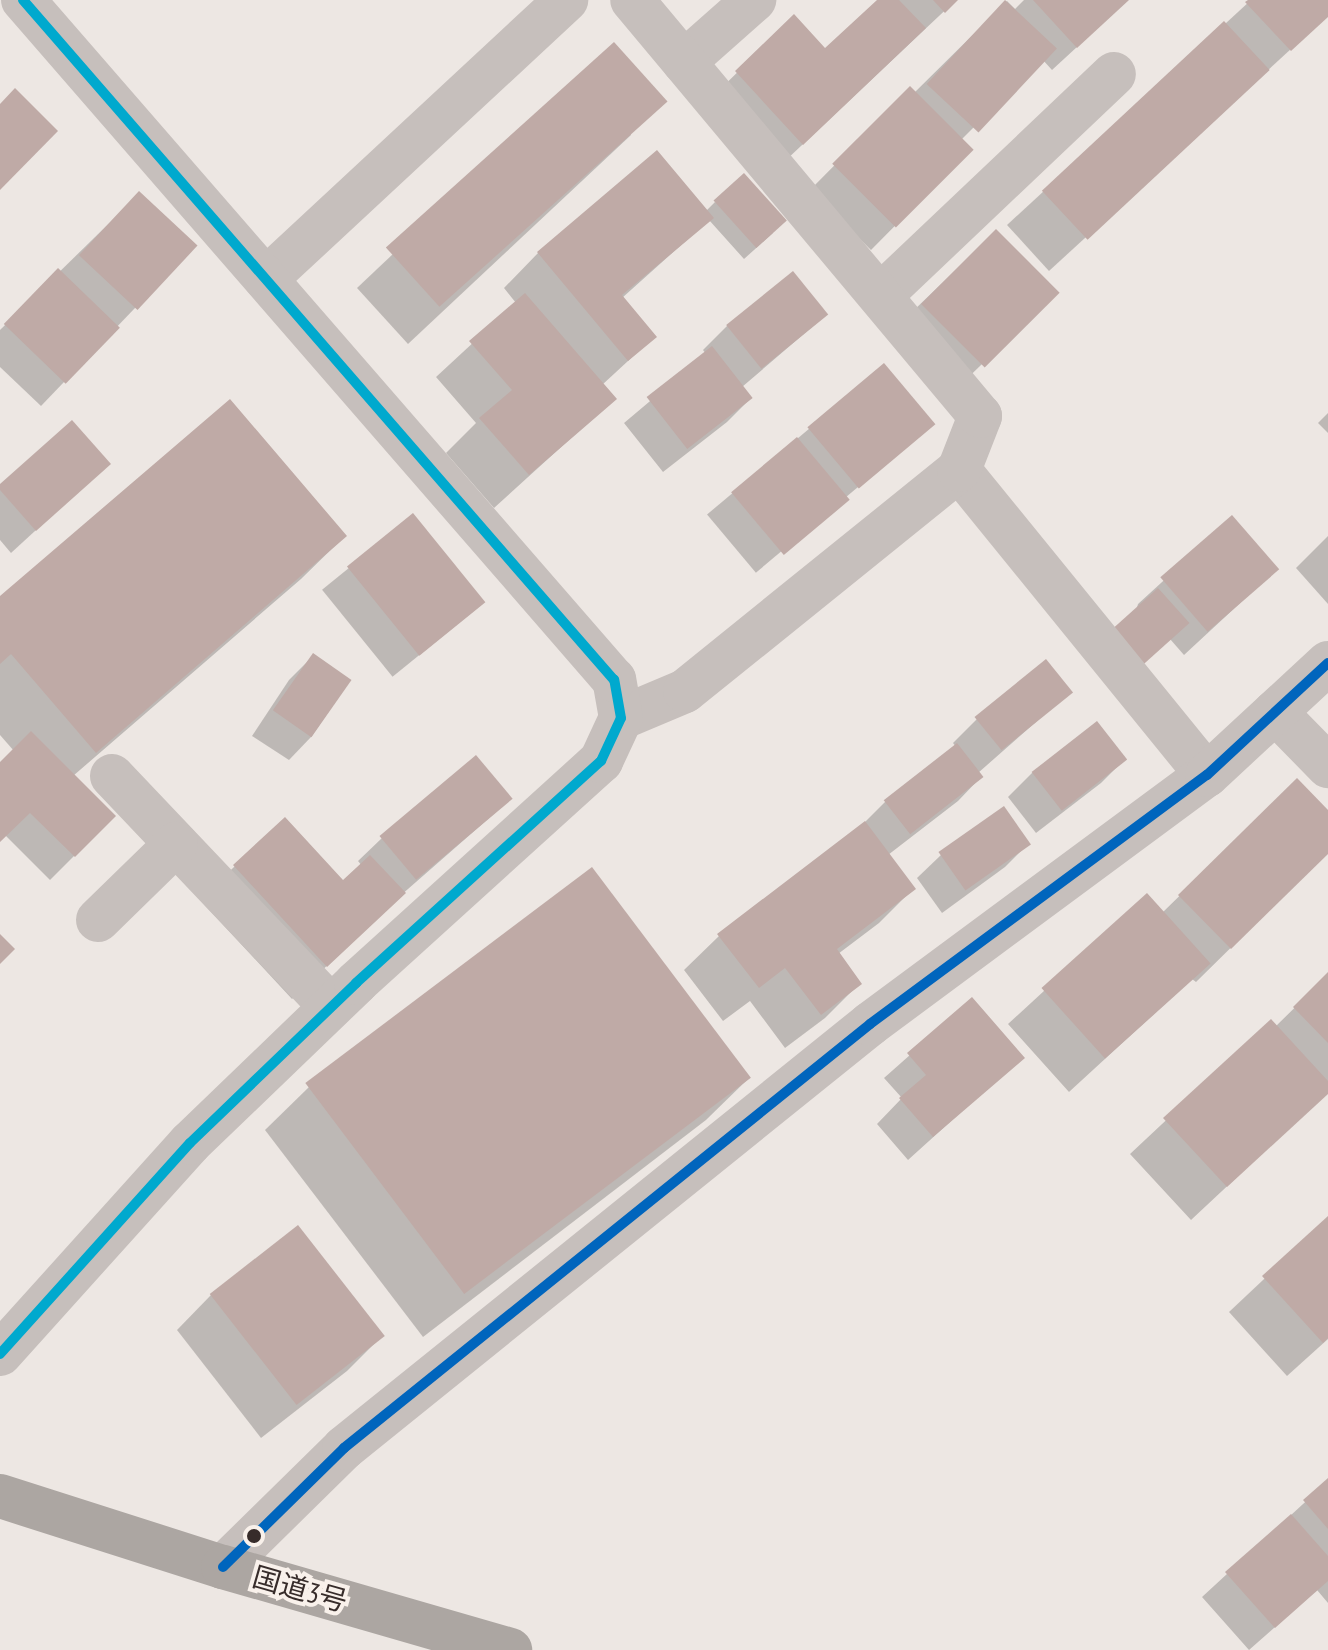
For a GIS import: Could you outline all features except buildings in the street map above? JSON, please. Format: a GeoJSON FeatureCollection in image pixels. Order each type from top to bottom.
{"type":"FeatureCollection","features":[{"type":"Feature","properties":{"kind":"highway","name":"国道3号"},"geometry":{"type":"LineString","coordinates":[[0,1496],[223,1567],[510,1650]]}},
{"type":"Feature","properties":{"kind":"street"},"geometry":{"type":"LineString","coordinates":[[0,1354],[190,1143],[331,1007],[601,761],[621,718],[614,680],[23,0]]}},
{"type":"Feature","properties":{"kind":"street"},"geometry":{"type":"LineString","coordinates":[[266,279],[566,0]]}},
{"type":"Feature","properties":{"kind":"street"},"geometry":{"type":"LineString","coordinates":[[621,718],[685,691],[959,470],[980,416],[632,0]]}},
{"type":"Feature","properties":{"kind":"street"},"geometry":{"type":"LineString","coordinates":[[684,62],[754,0]]}},
{"type":"Feature","properties":{"kind":"street"},"geometry":{"type":"LineString","coordinates":[[881,295],[1114,74]]}},
{"type":"Feature","properties":{"kind":"street"},"geometry":{"type":"LineString","coordinates":[[959,470],[1207,775]]}},
{"type":"Feature","properties":{"kind":"street"},"geometry":{"type":"LineString","coordinates":[[223,1567],[344,1448],[808,1074],[1207,775],[1328,663]]}},
{"type":"Feature","properties":{"kind":"street"},"geometry":{"type":"LineString","coordinates":[[1275,712],[1328,766]]}},
{"type":"Feature","properties":{"kind":"street"},"geometry":{"type":"LineString","coordinates":[[112,776],[331,1007]]}},
{"type":"Feature","properties":{"kind":"street"},"geometry":{"type":"LineString","coordinates":[[98,920],[176,844]]}},
{"type":"Feature","properties":{"kind":"transit line"},"geometry":{"type":"LineString","coordinates":[[0,1354],[190,1143],[356,983],[601,761],[621,718],[614,680],[23,0]]}},
{"type":"Feature","properties":{"kind":"transit line"},"geometry":{"type":"LineString","coordinates":[[223,1567],[344,1448],[870,1024],[1207,775],[1328,663]]}}]}
